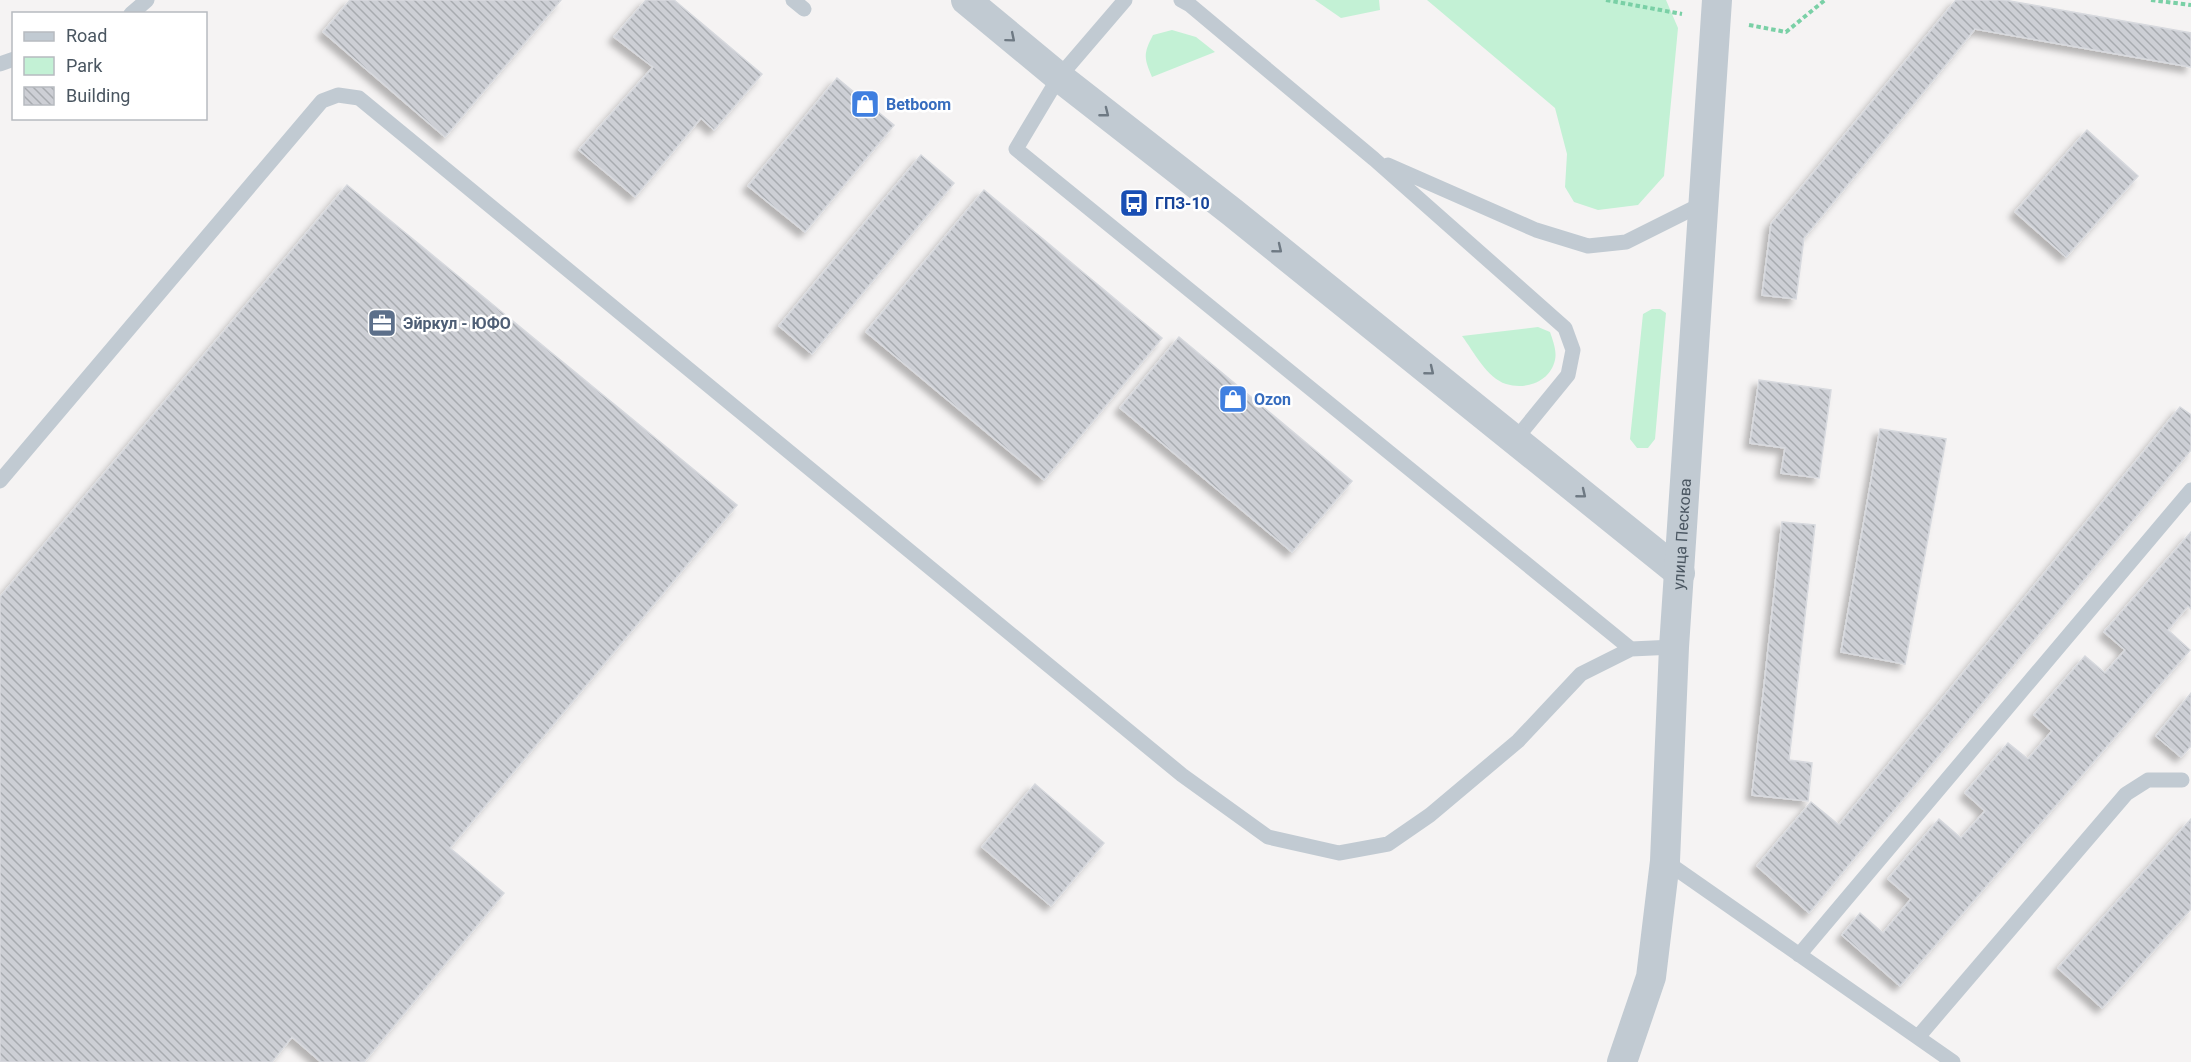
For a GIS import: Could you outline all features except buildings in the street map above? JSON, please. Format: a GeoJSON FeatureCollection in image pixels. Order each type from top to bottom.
{"type":"FeatureCollection","features":[{"type":"Feature","properties":{"kind":"street"},"geometry":{"type":"LineString","coordinates":[[966,0],[1059,77],[1232,212],[1680,573]]}},
{"type":"Feature","properties":{"kind":"street","name":"улица Пескова"},"geometry":{"type":"LineString","coordinates":[[1622,1062],[1651,977],[1665,861],[1674,647],[1717,0]]}},
{"type":"Feature","properties":{"kind":"lane"},"geometry":{"type":"LineString","coordinates":[[133,12],[147,0]]}},
{"type":"Feature","properties":{"kind":"lane"},"geometry":{"type":"LineString","coordinates":[[1125,0],[1059,77],[1016,149],[1631,649]]}},
{"type":"Feature","properties":{"kind":"lane"},"geometry":{"type":"LineString","coordinates":[[1181,0],[1190,5],[1374,159],[1565,328],[1573,350],[1568,375],[1515,440]]}},
{"type":"Feature","properties":{"kind":"lane"},"geometry":{"type":"LineString","coordinates":[[0,481],[322,101],[338,94],[359,98],[1182,775],[1268,837],[1339,853],[1388,844],[1430,815],[1518,741],[1581,674],[1631,649],[1674,647]]}},
{"type":"Feature","properties":{"kind":"lane"},"geometry":{"type":"LineString","coordinates":[[1374,159],[1536,230],[1588,246],[1626,242],[1704,203]]}},
{"type":"Feature","properties":{"kind":"lane"},"geometry":{"type":"LineString","coordinates":[[1799,955],[2191,490]]}},
{"type":"Feature","properties":{"kind":"lane"},"geometry":{"type":"LineString","coordinates":[[1918,1038],[2126,794],[2148,780],[2182,780]]}},
{"type":"Feature","properties":{"kind":"lane"},"geometry":{"type":"LineString","coordinates":[[1665,861],[1953,1062]]}},
{"type":"Feature","properties":{"kind":"path"},"geometry":{"type":"LineString","coordinates":[[1786,32],[1825,0]]}},
{"type":"Feature","properties":{"kind":"path"},"geometry":{"type":"LineString","coordinates":[[2151,0],[2191,4]]}},
{"type":"Feature","properties":{"kind":"green space"},"geometry":{"type":"Polygon","coordinates":[[[1315,0],[1379,0],[1380,10],[1341,18],[1315,0]]]}},
{"type":"Feature","properties":{"kind":"green space"},"geometry":{"type":"Polygon","coordinates":[[[1427,0],[1666,0],[1678,28],[1664,176],[1638,205],[1598,210],[1574,202],[1565,187],[1567,154],[1555,108],[1427,0]]]}},
{"type":"Feature","properties":{"kind":"green space"},"geometry":{"type":"Polygon","coordinates":[[[1172,30],[1196,37],[1215,52],[1152,77],[1146,56],[1150,41],[1153,35],[1172,30]]]}},
{"type":"Feature","properties":{"kind":"green space"},"geometry":{"type":"Polygon","coordinates":[[[1652,309],[1660,309],[1666,313],[1655,439],[1648,448],[1637,448],[1630,439],[1643,314],[1652,309]]]}},
{"type":"Feature","properties":{"kind":"green space"},"geometry":{"type":"Polygon","coordinates":[[[1538,327],[1550,332],[1555,360],[1543,379],[1521,386],[1506,384],[1493,376],[1481,364],[1462,336],[1538,327]]]}},
{"type":"Feature","properties":{"kind":"place","name":"Betboom"},"geometry":{"type":"Point","coordinates":[865,104]}},
{"type":"Feature","properties":{"kind":"place","name":"ГПЗ-10"},"geometry":{"type":"Point","coordinates":[1134,203]}},
{"type":"Feature","properties":{"kind":"place","name":"Эйркул - ЮФО"},"geometry":{"type":"Point","coordinates":[382,323]}},
{"type":"Feature","properties":{"kind":"place","name":"Ozon"},"geometry":{"type":"Point","coordinates":[1233,399]}}]}
